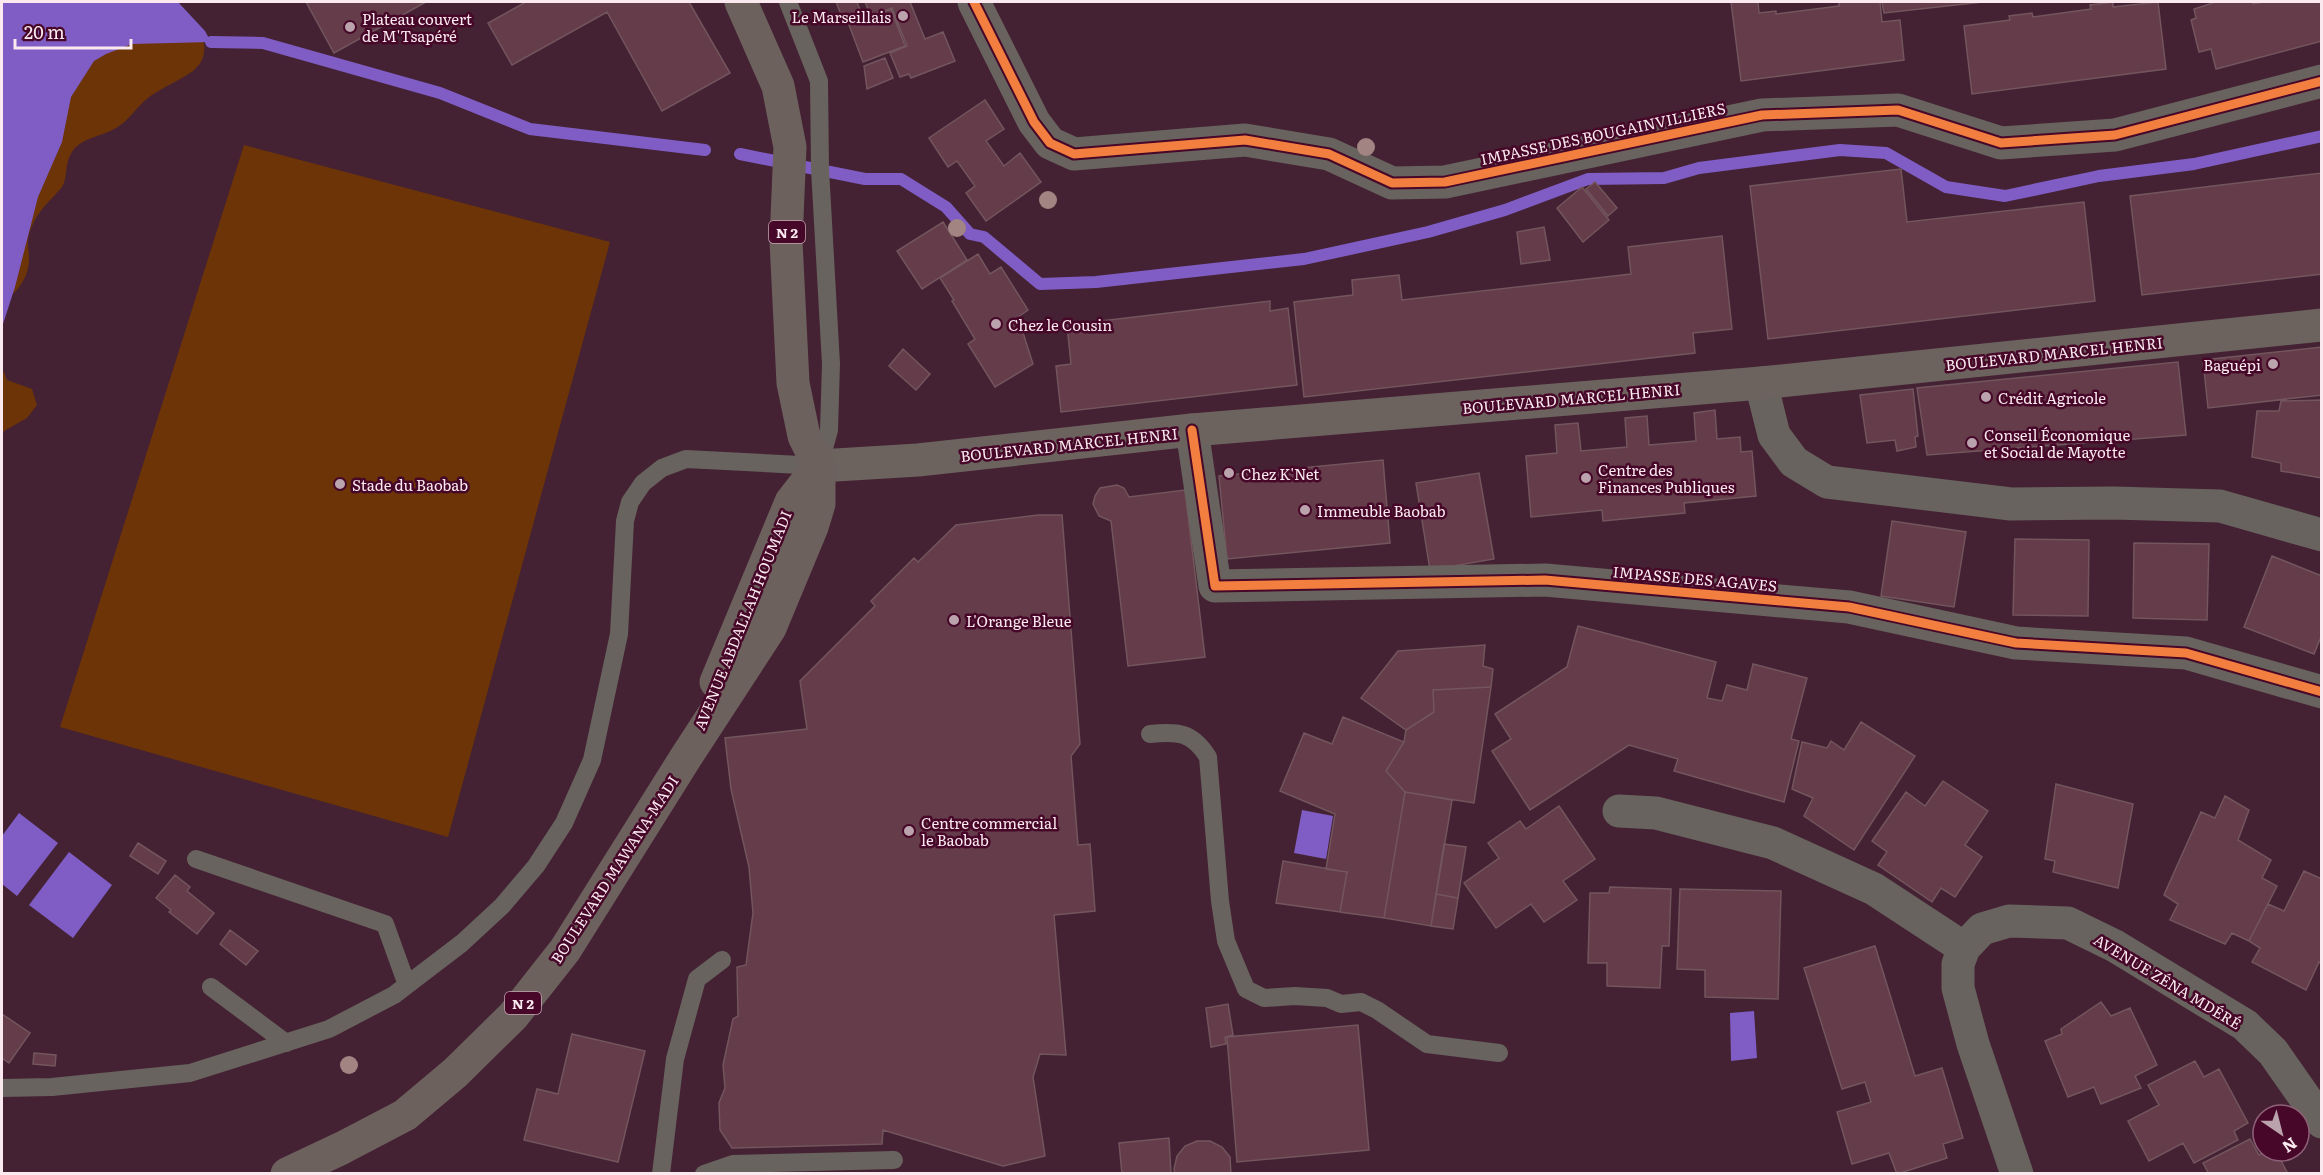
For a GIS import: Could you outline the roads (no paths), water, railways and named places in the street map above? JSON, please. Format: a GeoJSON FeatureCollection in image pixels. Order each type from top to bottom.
{"type":"FeatureCollection","features":[{"type":"Feature","properties":{"kind":"main road","name":"N 2"},"geometry":{"type":"LineString","coordinates":[[741,2],[778,87],[790,147],[786,242],[793,383],[804,436],[819,466]]}},
{"type":"Feature","properties":{"kind":"main road","name":"BOULEVARD MARCEL HENRI"},"geometry":{"type":"LineString","coordinates":[[819,466],[918,460],[1192,430],[1761,383],[2322,325]]}},
{"type":"Feature","properties":{"kind":"main road","name":"BOULEVARD MAWANA-MADI"},"geometry":{"type":"LineString","coordinates":[[287,1173],[342,1148],[405,1115],[455,1073],[513,1017],[565,950],[770,628],[812,527],[819,504],[819,466]]}},
{"type":"Feature","properties":{"kind":"street","name":"IMPASSE DES BOUGAINVILLIERS"},"geometry":{"type":"LineString","coordinates":[[974,2],[1034,122],[1050,143],[1074,154],[1245,141],[1329,154],[1392,183],[1445,182],[1762,115],[1898,110],[2001,143],[2115,135],[2322,81]]}},
{"type":"Feature","properties":{"kind":"street"},"geometry":{"type":"LineString","coordinates":[[1761,383],[1774,435],[1794,462],[1827,482],[2012,504],[2114,503],[2220,506],[2322,535]]}},
{"type":"Feature","properties":{"kind":"street","name":"IMPASSE DES AGAVES"},"geometry":{"type":"LineString","coordinates":[[1192,430],[1215,586],[1545,580],[1850,607],[2016,643],[2186,653],[2322,692]]}},
{"type":"Feature","properties":{"kind":"street"},"geometry":{"type":"LineString","coordinates":[[1618,811],[1656,813],[1773,843],[1874,890],[1964,948],[1958,964],[1958,988],[1973,1044],[2018,1173]]}},
{"type":"Feature","properties":{"kind":"street","name":"AVENUE ZÉNA MDÉRÉ"},"geometry":{"type":"LineString","coordinates":[[1964,948],[1982,929],[2009,921],[2068,923],[2106,942],[2245,1025],[2273,1052],[2322,1122]]}},
{"type":"Feature","properties":{"kind":"lane"},"geometry":{"type":"LineString","coordinates":[[2,1088],[52,1087],[190,1073],[329,1029],[394,995],[462,943],[502,906],[536,866],[564,823],[592,760],[619,634],[625,521],[630,502],[643,483],[662,468],[686,459],[819,466],[829,430],[831,364],[820,170],[819,81],[788,2]]}},
{"type":"Feature","properties":{"kind":"lane"},"geometry":{"type":"LineString","coordinates":[[1150,734],[1169,732],[1187,735],[1200,744],[1208,757],[1220,901],[1226,941],[1246,989],[1264,998],[1295,996],[1327,998],[1341,1004],[1361,1002],[1377,1010],[1427,1044],[1499,1053]]}},
{"type":"Feature","properties":{"kind":"lane"},"geometry":{"type":"LineString","coordinates":[[196,859],[385,924],[407,985]]}},
{"type":"Feature","properties":{"kind":"lane"},"geometry":{"type":"LineString","coordinates":[[661,1173],[675,1059],[698,979],[722,960]]}},
{"type":"Feature","properties":{"kind":"lane"},"geometry":{"type":"LineString","coordinates":[[211,987],[286,1043]]}},
{"type":"Feature","properties":{"kind":"lane"},"geometry":{"type":"LineString","coordinates":[[704,1173],[733,1164],[894,1160]]}},
{"type":"Feature","properties":{"kind":"waterway"},"geometry":{"type":"LineString","coordinates":[[211,42],[263,43],[440,93],[530,129],[705,150]]}},
{"type":"Feature","properties":{"kind":"waterway"},"geometry":{"type":"LineString","coordinates":[[740,154],[865,179],[901,179],[946,207],[970,234],[984,237],[1040,284],[1096,282],[1304,259],[1428,232],[1505,210],[1588,179],[1664,178],[1699,168],[1840,150],[1886,153],[1946,187],[2005,196],[2099,176],[2194,164],[2322,136]]}},
{"type":"Feature","properties":{"kind":"place","name":"Le Marseillais"},"geometry":{"type":"Point","coordinates":[903,16]}},
{"type":"Feature","properties":{"kind":"place","name":"Plateau couvert de M'Tsapéré"},"geometry":{"type":"Point","coordinates":[350,27]}},
{"type":"Feature","properties":{"kind":"place","name":"Chez le Cousin"},"geometry":{"type":"Point","coordinates":[996,324]}},
{"type":"Feature","properties":{"kind":"place","name":"Baguépi"},"geometry":{"type":"Point","coordinates":[2273,364]}},
{"type":"Feature","properties":{"kind":"place","name":"Crédit Agricole"},"geometry":{"type":"Point","coordinates":[1986,397]}},
{"type":"Feature","properties":{"kind":"place","name":"Conseil Économique et Social de Mayotte"},"geometry":{"type":"Point","coordinates":[1972,443]}},
{"type":"Feature","properties":{"kind":"place","name":"Chez K'Net"},"geometry":{"type":"Point","coordinates":[1229,473]}},
{"type":"Feature","properties":{"kind":"place","name":"Centre des Finances Publiques"},"geometry":{"type":"Point","coordinates":[1586,478]}},
{"type":"Feature","properties":{"kind":"place","name":"Stade du Baobab"},"geometry":{"type":"Point","coordinates":[340,484]}},
{"type":"Feature","properties":{"kind":"place","name":"Immeuble Baobab"},"geometry":{"type":"Point","coordinates":[1305,510]}},
{"type":"Feature","properties":{"kind":"place","name":"L'Orange Bleue"},"geometry":{"type":"Point","coordinates":[954,620]}},
{"type":"Feature","properties":{"kind":"place","name":"Centre commercial le Baobab"},"geometry":{"type":"Point","coordinates":[909,831]}}]}
